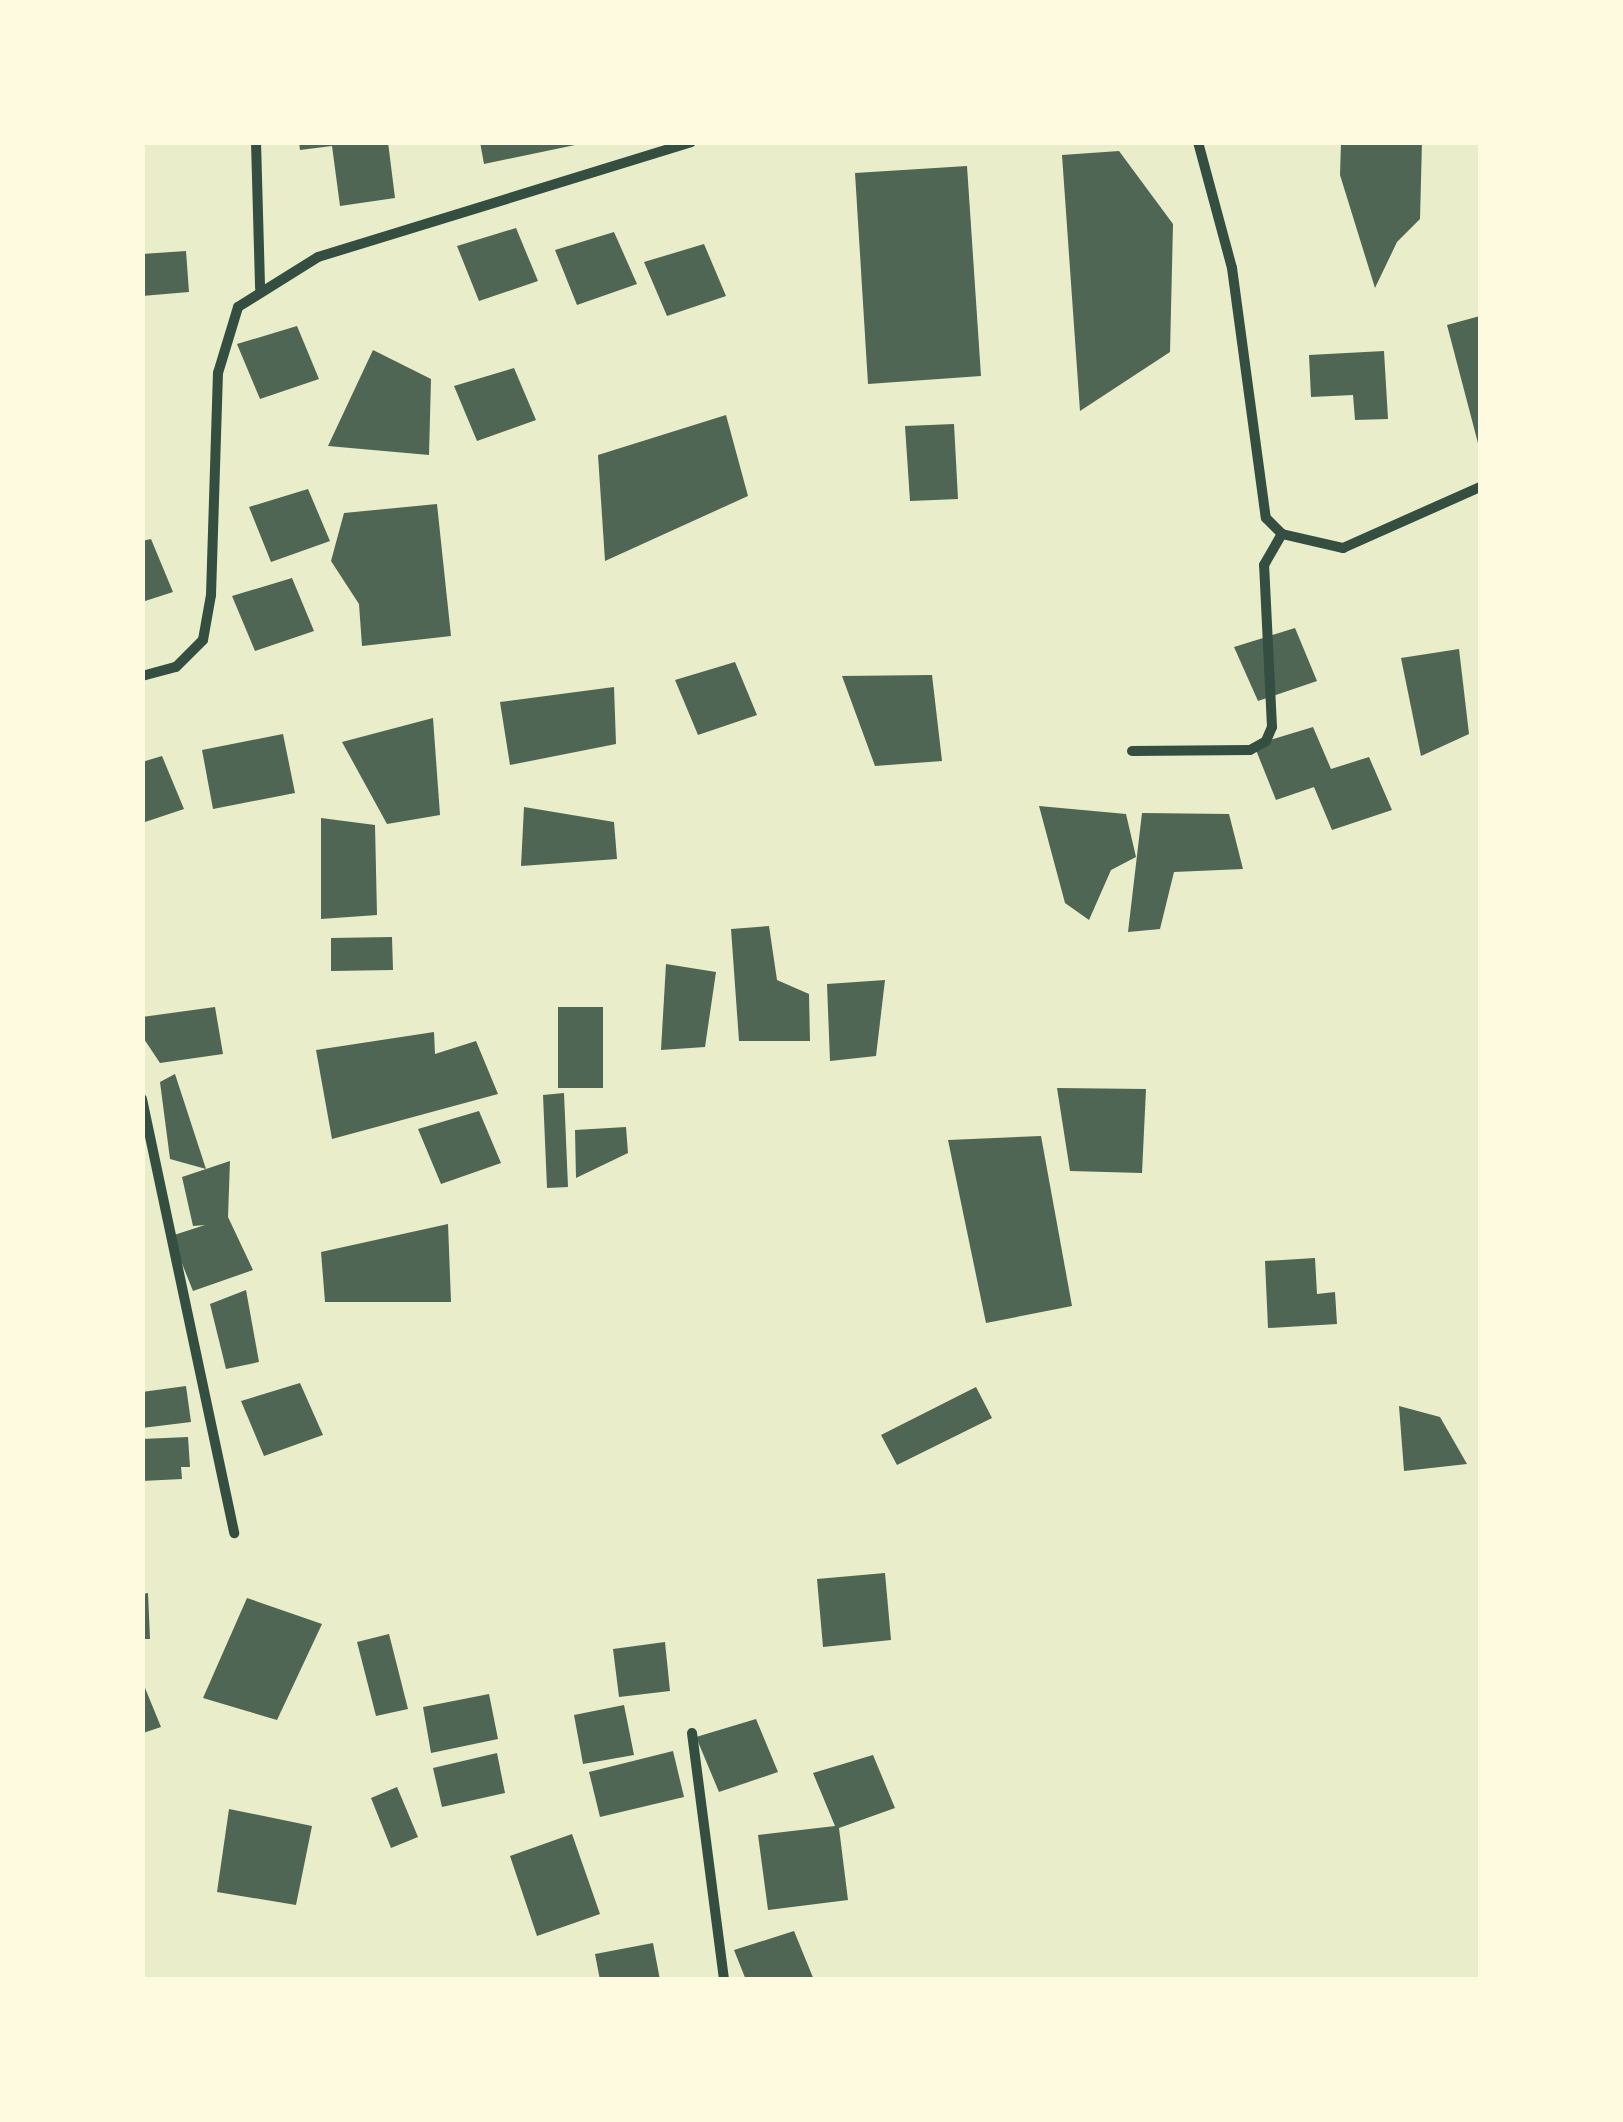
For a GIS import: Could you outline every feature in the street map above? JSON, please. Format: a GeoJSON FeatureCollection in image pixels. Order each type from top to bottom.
{"type":"FeatureCollection","features":[{"type":"Feature","properties":{"kind":"street"},"geometry":{"type":"LineString","coordinates":[[256,142],[260,288]]}},
{"type":"Feature","properties":{"kind":"street"},"geometry":{"type":"LineString","coordinates":[[142,676],[176,667],[203,640],[211,595],[218,373],[225,333],[238,307],[260,288],[318,257],[691,142]]}},
{"type":"Feature","properties":{"kind":"street"},"geometry":{"type":"LineString","coordinates":[[1198,142],[1232,268],[1266,518],[1282,534],[1343,548],[1480,486]]}},
{"type":"Feature","properties":{"kind":"street"},"geometry":{"type":"LineString","coordinates":[[1132,751],[1250,750],[1266,741],[1272,727],[1264,566],[1282,534]]}},
{"type":"Feature","properties":{"kind":"street"},"geometry":{"type":"LineString","coordinates":[[142,1099],[234,1533]]}},
{"type":"Feature","properties":{"kind":"street"},"geometry":{"type":"LineString","coordinates":[[692,1733],[724,1980]]}},
{"type":"Feature","properties":{"kind":"building"},"geometry":{"type":"Polygon","coordinates":[[[299,142],[388,142],[395,198],[340,206],[332,146],[300,150],[299,142]]]}},
{"type":"Feature","properties":{"kind":"building"},"geometry":{"type":"Polygon","coordinates":[[[480,142],[579,142],[580,144],[484,164],[480,142]]]}},
{"type":"Feature","properties":{"kind":"building"},"geometry":{"type":"Polygon","coordinates":[[[1341,142],[1422,142],[1420,219],[1397,242],[1375,288],[1340,175],[1341,142]]]}},
{"type":"Feature","properties":{"kind":"building"},"geometry":{"type":"Polygon","coordinates":[[[1119,151],[1173,224],[1170,352],[1080,411],[1062,155],[1119,151]]]}},
{"type":"Feature","properties":{"kind":"building"},"geometry":{"type":"Polygon","coordinates":[[[967,166],[981,376],[868,384],[855,173],[967,166]]]}},
{"type":"Feature","properties":{"kind":"building"},"geometry":{"type":"Polygon","coordinates":[[[516,228],[538,281],[479,301],[457,246],[516,228]]]}},
{"type":"Feature","properties":{"kind":"building"},"geometry":{"type":"Polygon","coordinates":[[[614,232],[637,284],[577,305],[555,250],[614,232]]]}},
{"type":"Feature","properties":{"kind":"building"},"geometry":{"type":"Polygon","coordinates":[[[704,244],[726,296],[667,316],[644,262],[704,244]]]}},
{"type":"Feature","properties":{"kind":"building"},"geometry":{"type":"Polygon","coordinates":[[[186,251],[189,292],[142,296],[142,254],[186,251]]]}},
{"type":"Feature","properties":{"kind":"building"},"geometry":{"type":"Polygon","coordinates":[[[1480,316],[1480,447],[1479,447],[1447,325],[1480,316]]]}},
{"type":"Feature","properties":{"kind":"building"},"geometry":{"type":"Polygon","coordinates":[[[297,326],[319,379],[260,399],[237,344],[297,326]]]}},
{"type":"Feature","properties":{"kind":"building"},"geometry":{"type":"Polygon","coordinates":[[[373,350],[431,379],[429,455],[328,446],[373,350]]]}},
{"type":"Feature","properties":{"kind":"building"},"geometry":{"type":"Polygon","coordinates":[[[1384,351],[1388,419],[1355,420],[1353,395],[1311,397],[1309,355],[1384,351]]]}},
{"type":"Feature","properties":{"kind":"building"},"geometry":{"type":"Polygon","coordinates":[[[514,368],[536,420],[477,441],[454,386],[514,368]]]}},
{"type":"Feature","properties":{"kind":"building"},"geometry":{"type":"Polygon","coordinates":[[[726,415],[748,496],[605,561],[598,455],[726,415]]]}},
{"type":"Feature","properties":{"kind":"building"},"geometry":{"type":"Polygon","coordinates":[[[954,424],[958,499],[910,501],[905,426],[954,424]]]}},
{"type":"Feature","properties":{"kind":"building"},"geometry":{"type":"Polygon","coordinates":[[[308,489],[330,541],[271,562],[249,507],[308,489]]]}},
{"type":"Feature","properties":{"kind":"building"},"geometry":{"type":"Polygon","coordinates":[[[437,504],[451,636],[362,646],[359,604],[331,561],[344,513],[437,504]]]}},
{"type":"Feature","properties":{"kind":"building"},"geometry":{"type":"Polygon","coordinates":[[[151,539],[173,592],[142,602],[142,541],[151,539]]]}},
{"type":"Feature","properties":{"kind":"building"},"geometry":{"type":"Polygon","coordinates":[[[292,578],[314,631],[255,651],[232,596],[292,578]]]}},
{"type":"Feature","properties":{"kind":"building"},"geometry":{"type":"Polygon","coordinates":[[[1295,628],[1317,681],[1258,701],[1234,647],[1295,628]]]}},
{"type":"Feature","properties":{"kind":"building"},"geometry":{"type":"Polygon","coordinates":[[[1459,649],[1469,734],[1421,756],[1401,658],[1459,649]]]}},
{"type":"Feature","properties":{"kind":"building"},"geometry":{"type":"Polygon","coordinates":[[[735,662],[757,715],[698,735],[675,680],[735,662]]]}},
{"type":"Feature","properties":{"kind":"building"},"geometry":{"type":"Polygon","coordinates":[[[932,675],[942,761],[875,766],[842,676],[932,675]]]}},
{"type":"Feature","properties":{"kind":"building"},"geometry":{"type":"Polygon","coordinates":[[[614,687],[616,744],[510,765],[500,702],[614,687]]]}},
{"type":"Feature","properties":{"kind":"building"},"geometry":{"type":"Polygon","coordinates":[[[433,718],[440,815],[387,824],[342,742],[433,718]]]}},
{"type":"Feature","properties":{"kind":"building"},"geometry":{"type":"Polygon","coordinates":[[[1313,727],[1331,769],[1369,757],[1392,810],[1332,830],[1314,787],[1276,800],[1254,745],[1313,727]]]}},
{"type":"Feature","properties":{"kind":"building"},"geometry":{"type":"Polygon","coordinates":[[[283,734],[295,793],[213,809],[202,750],[283,734]]]}},
{"type":"Feature","properties":{"kind":"building"},"geometry":{"type":"Polygon","coordinates":[[[162,756],[184,809],[142,823],[142,762],[162,756]]]}},
{"type":"Feature","properties":{"kind":"building"},"geometry":{"type":"Polygon","coordinates":[[[1039,806],[1126,814],[1136,857],[1111,870],[1089,920],[1065,903],[1039,806]]]}},
{"type":"Feature","properties":{"kind":"building"},"geometry":{"type":"Polygon","coordinates":[[[524,807],[614,822],[617,859],[521,866],[524,807]]]}},
{"type":"Feature","properties":{"kind":"building"},"geometry":{"type":"Polygon","coordinates":[[[1142,813],[1229,814],[1243,869],[1174,872],[1160,929],[1128,932],[1142,813]]]}},
{"type":"Feature","properties":{"kind":"building"},"geometry":{"type":"Polygon","coordinates":[[[321,818],[375,825],[377,915],[321,919],[321,818]]]}},
{"type":"Feature","properties":{"kind":"building"},"geometry":{"type":"Polygon","coordinates":[[[769,926],[777,980],[809,994],[810,1041],[739,1041],[731,929],[769,926]]]}},
{"type":"Feature","properties":{"kind":"building"},"geometry":{"type":"Polygon","coordinates":[[[392,937],[393,970],[331,971],[331,938],[392,937]]]}},
{"type":"Feature","properties":{"kind":"building"},"geometry":{"type":"Polygon","coordinates":[[[666,964],[716,972],[705,1047],[661,1050],[666,964]]]}},
{"type":"Feature","properties":{"kind":"building"},"geometry":{"type":"Polygon","coordinates":[[[885,980],[876,1056],[830,1061],[827,984],[885,980]]]}},
{"type":"Feature","properties":{"kind":"building"},"geometry":{"type":"Polygon","coordinates":[[[215,1007],[223,1054],[160,1063],[142,1036],[142,1017],[215,1007]]]}},
{"type":"Feature","properties":{"kind":"building"},"geometry":{"type":"Polygon","coordinates":[[[558,1007],[603,1007],[603,1088],[558,1088],[558,1007]]]}},
{"type":"Feature","properties":{"kind":"building"},"geometry":{"type":"Polygon","coordinates":[[[434,1032],[435,1054],[476,1041],[498,1094],[332,1139],[316,1050],[434,1032]]]}},
{"type":"Feature","properties":{"kind":"building"},"geometry":{"type":"Polygon","coordinates":[[[175,1074],[206,1169],[170,1159],[160,1082],[175,1074]]]}},
{"type":"Feature","properties":{"kind":"building"},"geometry":{"type":"Polygon","coordinates":[[[1057,1088],[1146,1089],[1142,1173],[1070,1171],[1057,1088]]]}},
{"type":"Feature","properties":{"kind":"building"},"geometry":{"type":"Polygon","coordinates":[[[564,1093],[568,1187],[547,1188],[543,1095],[564,1093]]]}},
{"type":"Feature","properties":{"kind":"building"},"geometry":{"type":"Polygon","coordinates":[[[479,1111],[501,1163],[441,1184],[418,1129],[479,1111]]]}},
{"type":"Feature","properties":{"kind":"building"},"geometry":{"type":"Polygon","coordinates":[[[626,1127],[628,1153],[576,1178],[575,1130],[626,1127]]]}},
{"type":"Feature","properties":{"kind":"building"},"geometry":{"type":"Polygon","coordinates":[[[1041,1136],[1072,1306],[986,1323],[948,1140],[1041,1136]]]}},
{"type":"Feature","properties":{"kind":"building"},"geometry":{"type":"Polygon","coordinates":[[[230,1161],[228,1217],[253,1270],[193,1291],[171,1236],[205,1225],[193,1226],[182,1177],[230,1161]]]}},
{"type":"Feature","properties":{"kind":"building"},"geometry":{"type":"Polygon","coordinates":[[[448,1224],[451,1302],[325,1302],[321,1252],[448,1224]]]}},
{"type":"Feature","properties":{"kind":"building"},"geometry":{"type":"Polygon","coordinates":[[[1315,1258],[1317,1294],[1335,1292],[1337,1324],[1268,1328],[1265,1261],[1315,1258]]]}},
{"type":"Feature","properties":{"kind":"building"},"geometry":{"type":"Polygon","coordinates":[[[246,1290],[259,1362],[226,1369],[210,1304],[246,1290]]]}},
{"type":"Feature","properties":{"kind":"building"},"geometry":{"type":"Polygon","coordinates":[[[300,1383],[323,1435],[264,1456],[241,1401],[300,1383]]]}},
{"type":"Feature","properties":{"kind":"building"},"geometry":{"type":"Polygon","coordinates":[[[186,1386],[191,1422],[142,1428],[142,1392],[186,1386]]]}},
{"type":"Feature","properties":{"kind":"building"},"geometry":{"type":"Polygon","coordinates":[[[976,1387],[992,1418],[897,1465],[881,1435],[976,1387]]]}},
{"type":"Feature","properties":{"kind":"building"},"geometry":{"type":"Polygon","coordinates":[[[1399,1406],[1440,1417],[1467,1464],[1404,1471],[1399,1406]]]}},
{"type":"Feature","properties":{"kind":"building"},"geometry":{"type":"Polygon","coordinates":[[[188,1437],[190,1467],[181,1467],[182,1479],[142,1481],[142,1439],[188,1437]]]}},
{"type":"Feature","properties":{"kind":"building"},"geometry":{"type":"Polygon","coordinates":[[[885,1573],[891,1640],[823,1647],[817,1579],[885,1573]]]}},
{"type":"Feature","properties":{"kind":"building"},"geometry":{"type":"Polygon","coordinates":[[[148,1593],[150,1639],[142,1639],[142,1594],[148,1593]]]}},
{"type":"Feature","properties":{"kind":"building"},"geometry":{"type":"Polygon","coordinates":[[[247,1598],[322,1624],[277,1720],[203,1698],[247,1598]]]}},
{"type":"Feature","properties":{"kind":"building"},"geometry":{"type":"Polygon","coordinates":[[[389,1634],[408,1709],[376,1716],[357,1642],[389,1634]]]}},
{"type":"Feature","properties":{"kind":"building"},"geometry":{"type":"Polygon","coordinates":[[[665,1642],[670,1691],[619,1697],[613,1649],[665,1642]]]}},
{"type":"Feature","properties":{"kind":"building"},"geometry":{"type":"Polygon","coordinates":[[[143,1683],[161,1727],[143,1733],[143,1683]]]}},
{"type":"Feature","properties":{"kind":"building"},"geometry":{"type":"Polygon","coordinates":[[[489,1694],[498,1739],[431,1753],[423,1707],[489,1694]]]}},
{"type":"Feature","properties":{"kind":"building"},"geometry":{"type":"Polygon","coordinates":[[[624,1705],[634,1755],[583,1764],[574,1715],[624,1705]]]}},
{"type":"Feature","properties":{"kind":"building"},"geometry":{"type":"Polygon","coordinates":[[[756,1719],[778,1772],[719,1792],[696,1737],[756,1719]]]}},
{"type":"Feature","properties":{"kind":"building"},"geometry":{"type":"Polygon","coordinates":[[[673,1751],[684,1797],[600,1817],[589,1772],[673,1751]]]}},
{"type":"Feature","properties":{"kind":"building"},"geometry":{"type":"Polygon","coordinates":[[[497,1753],[505,1793],[442,1807],[433,1768],[497,1753]]]}},
{"type":"Feature","properties":{"kind":"building"},"geometry":{"type":"Polygon","coordinates":[[[873,1755],[895,1808],[839,1828],[848,1900],[768,1910],[758,1835],[835,1826],[813,1773],[873,1755]]]}},
{"type":"Feature","properties":{"kind":"building"},"geometry":{"type":"Polygon","coordinates":[[[397,1787],[418,1837],[391,1848],[371,1798],[397,1787]]]}},
{"type":"Feature","properties":{"kind":"building"},"geometry":{"type":"Polygon","coordinates":[[[229,1809],[312,1826],[296,1905],[217,1892],[229,1809]]]}},
{"type":"Feature","properties":{"kind":"building"},"geometry":{"type":"Polygon","coordinates":[[[572,1834],[600,1914],[537,1936],[510,1856],[572,1834]]]}},
{"type":"Feature","properties":{"kind":"building"},"geometry":{"type":"Polygon","coordinates":[[[794,1931],[814,1980],[746,1980],[734,1950],[794,1931]]]}},
{"type":"Feature","properties":{"kind":"building"},"geometry":{"type":"Polygon","coordinates":[[[653,1943],[660,1980],[600,1980],[595,1954],[653,1943]]]}}]}
